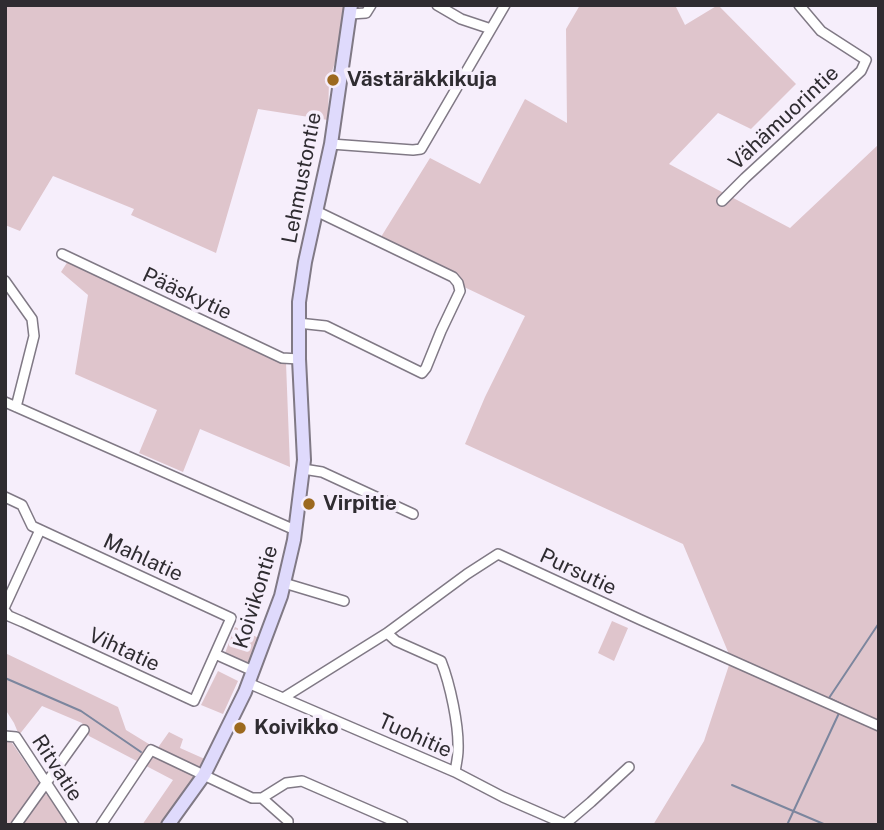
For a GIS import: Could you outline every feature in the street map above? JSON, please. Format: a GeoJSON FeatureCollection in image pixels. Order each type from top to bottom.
{"type":"FeatureCollection","features":[{"type":"Feature","properties":{"kind":"main road","name":"Lehmustontie"},"geometry":{"type":"LineString","coordinates":[[299,359],[299,302],[331,144],[351,10]]}},
{"type":"Feature","properties":{"kind":"main road","name":"Koivikontie"},"geometry":{"type":"LineString","coordinates":[[168,825],[204,775],[251,677],[284,583],[295,530],[303,469],[299,359]]}},
{"type":"Feature","properties":{"kind":"street"},"geometry":{"type":"LineString","coordinates":[[351,10],[366,13],[371,5]]}},
{"type":"Feature","properties":{"kind":"street"},"geometry":{"type":"LineString","coordinates":[[438,5],[461,19],[491,29]]}},
{"type":"Feature","properties":{"kind":"street"},"geometry":{"type":"LineString","coordinates":[[331,144],[421,149],[505,5]]}},
{"type":"Feature","properties":{"kind":"street","name":"Vähämuorintie"},"geometry":{"type":"LineString","coordinates":[[722,201],[861,71],[866,60],[821,31],[799,5]]}},
{"type":"Feature","properties":{"kind":"street"},"geometry":{"type":"LineString","coordinates":[[298,323],[326,326],[422,373],[460,291],[453,277],[316,211]]}},
{"type":"Feature","properties":{"kind":"street","name":"Pääskytie"},"geometry":{"type":"LineString","coordinates":[[62,254],[282,358],[299,359]]}},
{"type":"Feature","properties":{"kind":"street"},"geometry":{"type":"LineString","coordinates":[[5,281],[32,319],[34,336],[16,407]]}},
{"type":"Feature","properties":{"kind":"street"},"geometry":{"type":"LineString","coordinates":[[5,402],[295,530]]}},
{"type":"Feature","properties":{"kind":"street"},"geometry":{"type":"LineString","coordinates":[[303,469],[322,472],[413,514]]}},
{"type":"Feature","properties":{"kind":"street","name":"Mahlatie"},"geometry":{"type":"LineString","coordinates":[[5,497],[22,505],[32,526],[234,619],[210,665]]}},
{"type":"Feature","properties":{"kind":"street","name":"Vihtatie"},"geometry":{"type":"LineString","coordinates":[[40,530],[5,609],[9,616],[194,701],[210,665]]}},
{"type":"Feature","properties":{"kind":"street","name":"Pursutie"},"geometry":{"type":"LineString","coordinates":[[283,698],[387,633],[498,554],[879,726]]}},
{"type":"Feature","properties":{"kind":"street"},"geometry":{"type":"LineString","coordinates":[[284,583],[344,601]]}},
{"type":"Feature","properties":{"kind":"street"},"geometry":{"type":"LineString","coordinates":[[387,633],[396,641],[441,661],[457,730],[455,772]]}},
{"type":"Feature","properties":{"kind":"street","name":"Tuohitie"},"geometry":{"type":"LineString","coordinates":[[215,654],[283,698],[455,772],[565,825]]}},
{"type":"Feature","properties":{"kind":"street"},"geometry":{"type":"LineString","coordinates":[[16,825],[84,730]]}},
{"type":"Feature","properties":{"kind":"street","name":"Ritvatie"},"geometry":{"type":"LineString","coordinates":[[7,735],[16,737],[74,825]]}},
{"type":"Feature","properties":{"kind":"street"},"geometry":{"type":"LineString","coordinates":[[102,825],[151,750],[252,798],[262,798],[286,783],[302,781],[403,825]]}},
{"type":"Feature","properties":{"kind":"street"},"geometry":{"type":"LineString","coordinates":[[565,825],[629,767]]}},
{"type":"Feature","properties":{"kind":"street"},"geometry":{"type":"LineString","coordinates":[[262,798],[288,821],[288,825]]}},
{"type":"Feature","properties":{"kind":"shaded area"},"geometry":{"type":"Polygon","coordinates":[[[5,5],[345,5],[340,48],[329,80],[328,120],[258,109],[216,253],[131,215],[134,209],[53,176],[20,231],[5,225],[5,5]]]}},
{"type":"Feature","properties":{"kind":"shaded area"},"geometry":{"type":"Polygon","coordinates":[[[580,5],[675,5],[685,25],[718,5],[796,84],[751,129],[718,113],[669,164],[790,228],[879,144],[879,825],[653,825],[704,741],[731,659],[683,544],[465,444],[525,316],[376,245],[430,158],[480,184],[525,99],[567,123],[566,29],[580,5]]]}},
{"type":"Feature","properties":{"kind":"shaded area"},"geometry":{"type":"Polygon","coordinates":[[[68,261],[286,363],[290,467],[200,429],[183,472],[139,453],[157,410],[75,374],[88,295],[61,272],[68,261]]]}},
{"type":"Feature","properties":{"kind":"shaded area"},"geometry":{"type":"Polygon","coordinates":[[[612,621],[628,628],[614,661],[598,653],[612,621]]]}},
{"type":"Feature","properties":{"kind":"shaded area"},"geometry":{"type":"Polygon","coordinates":[[[235,627],[261,639],[250,665],[225,653],[235,627]]]}},
{"type":"Feature","properties":{"kind":"shaded area"},"geometry":{"type":"Polygon","coordinates":[[[5,653],[118,707],[126,730],[157,749],[169,732],[183,739],[180,748],[207,760],[163,825],[142,825],[173,780],[89,736],[82,723],[42,706],[19,735],[5,709],[5,653]]]}},
{"type":"Feature","properties":{"kind":"shaded area"},"geometry":{"type":"Polygon","coordinates":[[[218,671],[238,681],[223,714],[201,705],[218,671]]]}},
{"type":"Feature","properties":{"kind":"shaded area"},"geometry":{"type":"Polygon","coordinates":[[[5,741],[12,743],[40,784],[9,825],[6,825],[5,741]]]}},
{"type":"Feature","properties":{"kind":"shaded area"},"geometry":{"type":"Polygon","coordinates":[[[44,793],[49,796],[69,825],[20,825],[44,793]]]}},
{"type":"Feature","properties":{"kind":"waterway"},"geometry":{"type":"LineString","coordinates":[[843,706],[829,698],[879,623]]}},
{"type":"Feature","properties":{"kind":"waterway"},"geometry":{"type":"LineString","coordinates":[[5,678],[81,711],[141,752]]}},
{"type":"Feature","properties":{"kind":"waterway"},"geometry":{"type":"LineString","coordinates":[[787,825],[840,711]]}},
{"type":"Feature","properties":{"kind":"waterway"},"geometry":{"type":"LineString","coordinates":[[732,785],[826,825]]}},
{"type":"Feature","properties":{"kind":"place","name":"Västäräkkikuja"},"geometry":{"type":"Point","coordinates":[333,80]}},
{"type":"Feature","properties":{"kind":"place","name":"Virpitie"},"geometry":{"type":"Point","coordinates":[309,504]}},
{"type":"Feature","properties":{"kind":"place","name":"Koivikko"},"geometry":{"type":"Point","coordinates":[240,728]}}]}
